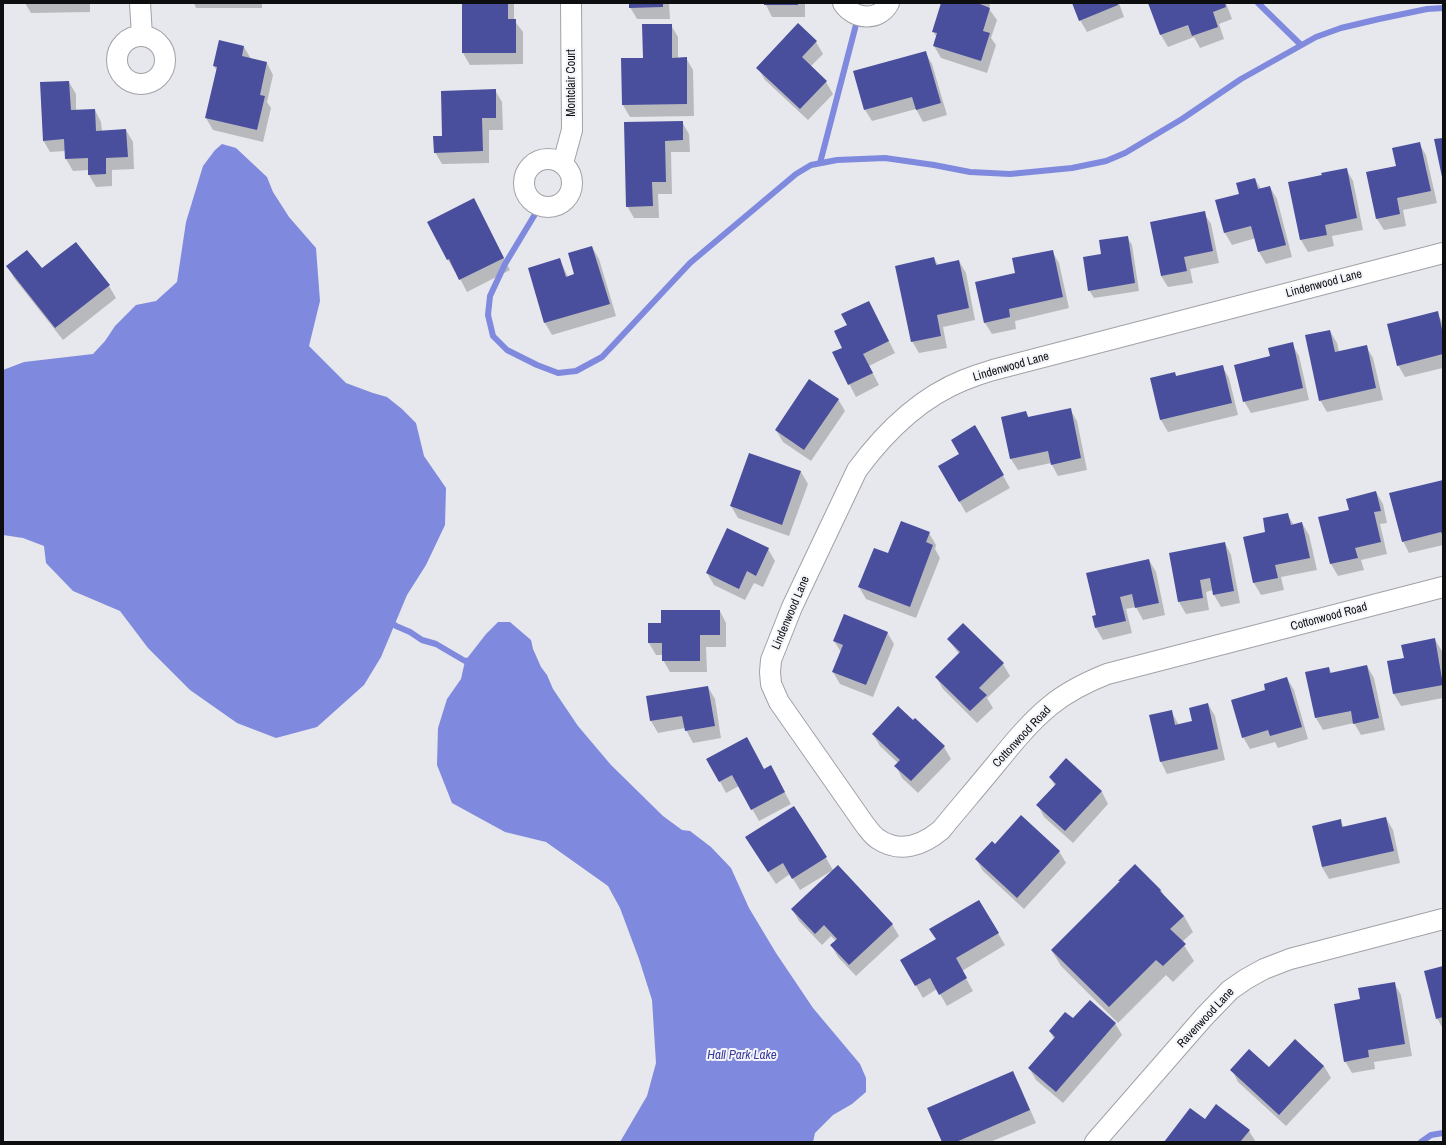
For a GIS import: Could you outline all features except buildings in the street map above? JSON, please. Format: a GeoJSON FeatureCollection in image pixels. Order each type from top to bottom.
{"type":"FeatureCollection","features":[{"type":"Feature","properties":{"kind":"street"},"geometry":{"type":"LineString","coordinates":[[140,3],[142,36]]}},
{"type":"Feature","properties":{"kind":"street","name":"Montclair Court"},"geometry":{"type":"LineString","coordinates":[[563,163],[572,130],[571,3]]}},
{"type":"Feature","properties":{"kind":"street"},"geometry":{"type":"LineString","coordinates":[[844,3],[848,10],[855,15],[864,17],[878,15],[884,11],[890,3]]}},
{"type":"Feature","properties":{"kind":"street","name":"Lindenwood Lane"},"geometry":{"type":"LineString","coordinates":[[795,725],[780,702],[771,684],[770,672],[771,660],[792,607],[857,470],[870,452],[888,432],[924,401],[963,381],[993,370],[1443,253]]}},
{"type":"Feature","properties":{"kind":"street","name":"Cottonwood Road"},"geometry":{"type":"LineString","coordinates":[[795,725],[865,825],[876,838],[886,844],[912,846],[921,844],[931,839],[941,830],[1016,740],[1040,715],[1052,704],[1083,685],[1107,674],[1443,587]]}},
{"type":"Feature","properties":{"kind":"street","name":"Ravenwood Lane"},"geometry":{"type":"LineString","coordinates":[[1095,1142],[1204,1017],[1230,990],[1246,979],[1264,969],[1290,959],[1443,919]]}},
{"type":"Feature","properties":{"kind":"water"},"geometry":{"type":"Polygon","coordinates":[[[222,144],[236,148],[267,177],[273,192],[289,217],[316,248],[320,301],[309,346],[346,383],[387,397],[416,423],[424,456],[446,488],[445,525],[426,565],[407,595],[381,657],[364,685],[317,727],[276,738],[237,723],[190,690],[148,648],[120,611],[73,591],[46,563],[44,546],[23,538],[3,535],[3,370],[24,362],[93,354],[105,341],[115,326],[136,305],[156,301],[177,282],[186,222],[203,166],[215,150],[222,144]]]}},
{"type":"Feature","properties":{"kind":"water","name":"Hall Park Lake"},"geometry":{"type":"Polygon","coordinates":[[[498,622],[510,622],[531,640],[533,649],[541,667],[547,675],[553,689],[578,726],[611,765],[663,816],[682,830],[690,831],[711,847],[731,868],[749,908],[776,953],[813,1008],[860,1064],[866,1078],[866,1092],[852,1104],[833,1115],[815,1133],[813,1142],[620,1142],[647,1096],[656,1063],[652,1000],[620,908],[608,886],[546,842],[505,832],[452,803],[437,765],[438,728],[447,699],[461,679],[465,661],[486,634],[498,622]]]}},
{"type":"Feature","properties":{"kind":"waterway"},"geometry":{"type":"LineString","coordinates":[[1258,3],[1301,45]]}},
{"type":"Feature","properties":{"kind":"waterway"},"geometry":{"type":"LineString","coordinates":[[540,206],[505,264],[490,296],[488,315],[493,336],[507,350],[537,365],[558,373],[576,371],[602,357],[690,263],[796,174],[811,165],[837,160],[885,158],[970,172],[1010,174],[1072,168],[1106,161],[1125,153],[1182,119],[1241,79],[1316,37],[1341,28],[1379,19],[1427,9],[1443,8]]}},
{"type":"Feature","properties":{"kind":"waterway"},"geometry":{"type":"LineString","coordinates":[[820,163],[858,17]]}},
{"type":"Feature","properties":{"kind":"waterway"},"geometry":{"type":"LineString","coordinates":[[389,620],[396,626],[410,632],[422,640],[436,644],[465,661],[473,660]]}},
{"type":"Feature","properties":{"kind":"waterway"},"geometry":{"type":"LineString","coordinates":[[1421,1142],[1431,1135],[1443,1133]]}}]}
